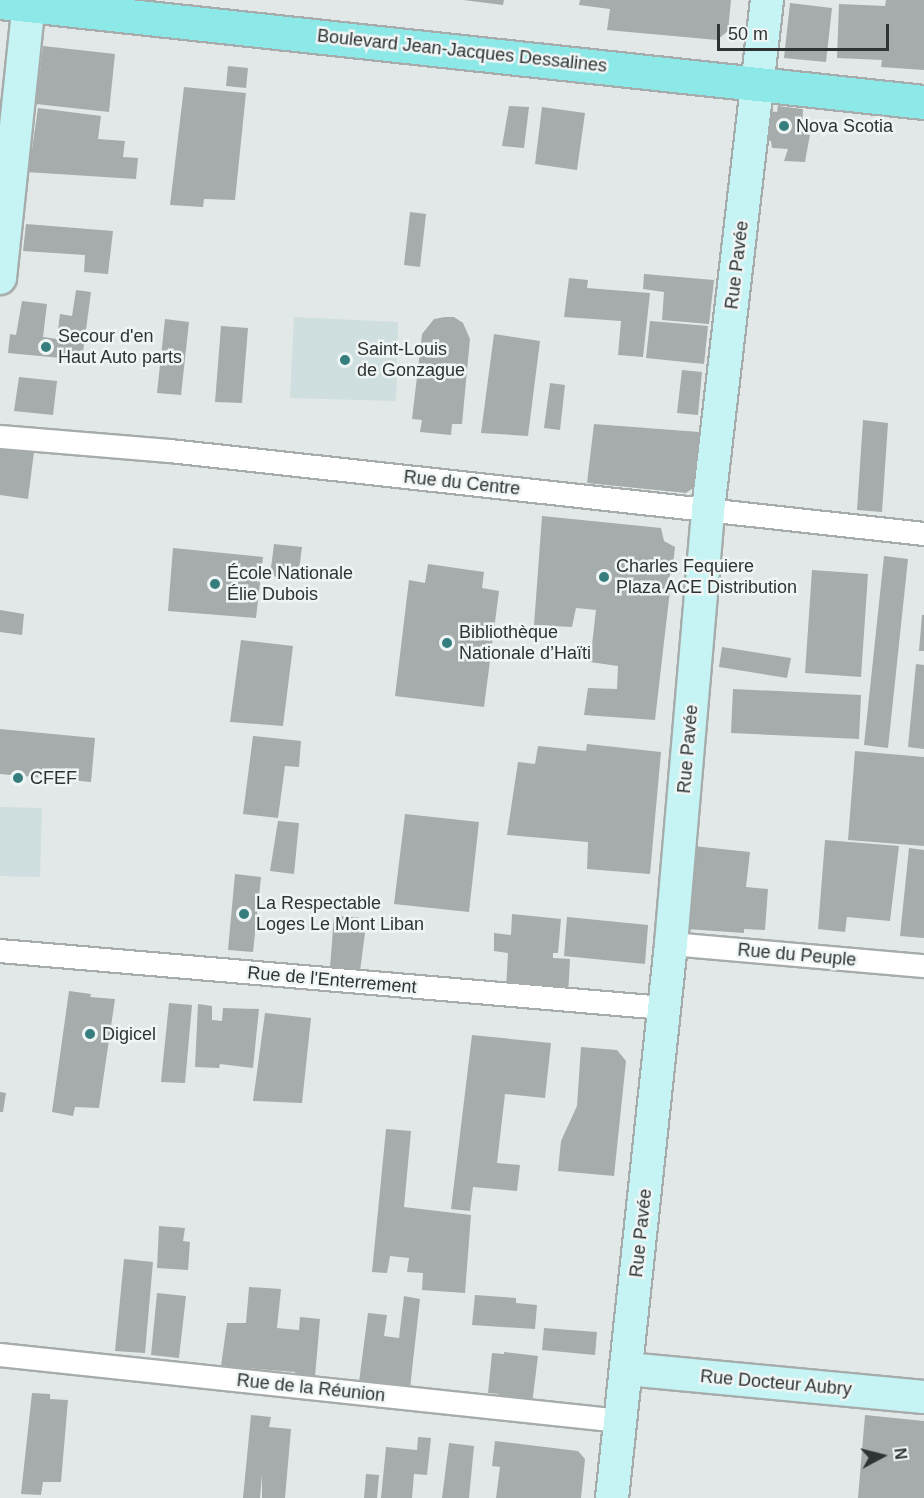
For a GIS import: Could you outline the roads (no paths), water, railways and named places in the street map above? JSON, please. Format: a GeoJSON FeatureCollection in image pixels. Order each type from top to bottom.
{"type":"FeatureCollection","features":[{"type":"Feature","properties":{"kind":"main road","name":"Rue Pavée"},"geometry":{"type":"LineString","coordinates":[[612,1498],[671,944],[708,510],[767,0]]}},
{"type":"Feature","properties":{"kind":"main road","name":"Boulevard Jean-Jacques Dessalines"},"geometry":{"type":"LineString","coordinates":[[19,2],[924,102]]}},
{"type":"Feature","properties":{"kind":"main road"},"geometry":{"type":"LineString","coordinates":[[0,278],[19,2]]}},
{"type":"Feature","properties":{"kind":"main road","name":"Rue Docteur Aubry"},"geometry":{"type":"LineString","coordinates":[[627,1369],[924,1397]]}},
{"type":"Feature","properties":{"kind":"street","name":"Rue du Centre"},"geometry":{"type":"LineString","coordinates":[[0,437],[170,451],[924,534]]}},
{"type":"Feature","properties":{"kind":"street","name":"Rue du Peuple"},"geometry":{"type":"LineString","coordinates":[[671,944],[924,966]]}},
{"type":"Feature","properties":{"kind":"street","name":"Rue de l'Enterrement"},"geometry":{"type":"LineString","coordinates":[[0,951],[664,1008]]}},
{"type":"Feature","properties":{"kind":"street","name":"Rue de la Réunion"},"geometry":{"type":"LineString","coordinates":[[0,1355],[621,1421]]}},
{"type":"Feature","properties":{"kind":"place","name":"Nova Scotia"},"geometry":{"type":"Point","coordinates":[784,126]}},
{"type":"Feature","properties":{"kind":"place","name":"Secour d'en Haut Auto parts"},"geometry":{"type":"Point","coordinates":[46,347]}},
{"type":"Feature","properties":{"kind":"place","name":"Saint-Louis de Gonzague"},"geometry":{"type":"Point","coordinates":[345,360]}},
{"type":"Feature","properties":{"kind":"place","name":"Charles Fequiere Plaza ACE Distribution"},"geometry":{"type":"Point","coordinates":[604,577]}},
{"type":"Feature","properties":{"kind":"place","name":"École Nationale Élie Dubois"},"geometry":{"type":"Point","coordinates":[215,584]}},
{"type":"Feature","properties":{"kind":"place","name":"Bibliothèque Nationale d’Haïti"},"geometry":{"type":"Point","coordinates":[447,643]}},
{"type":"Feature","properties":{"kind":"place","name":"CFEF"},"geometry":{"type":"Point","coordinates":[18,778]}},
{"type":"Feature","properties":{"kind":"place","name":"La Respectable Loges Le Mont Liban"},"geometry":{"type":"Point","coordinates":[244,914]}},
{"type":"Feature","properties":{"kind":"place","name":"Digicel"},"geometry":{"type":"Point","coordinates":[90,1034]}}]}
